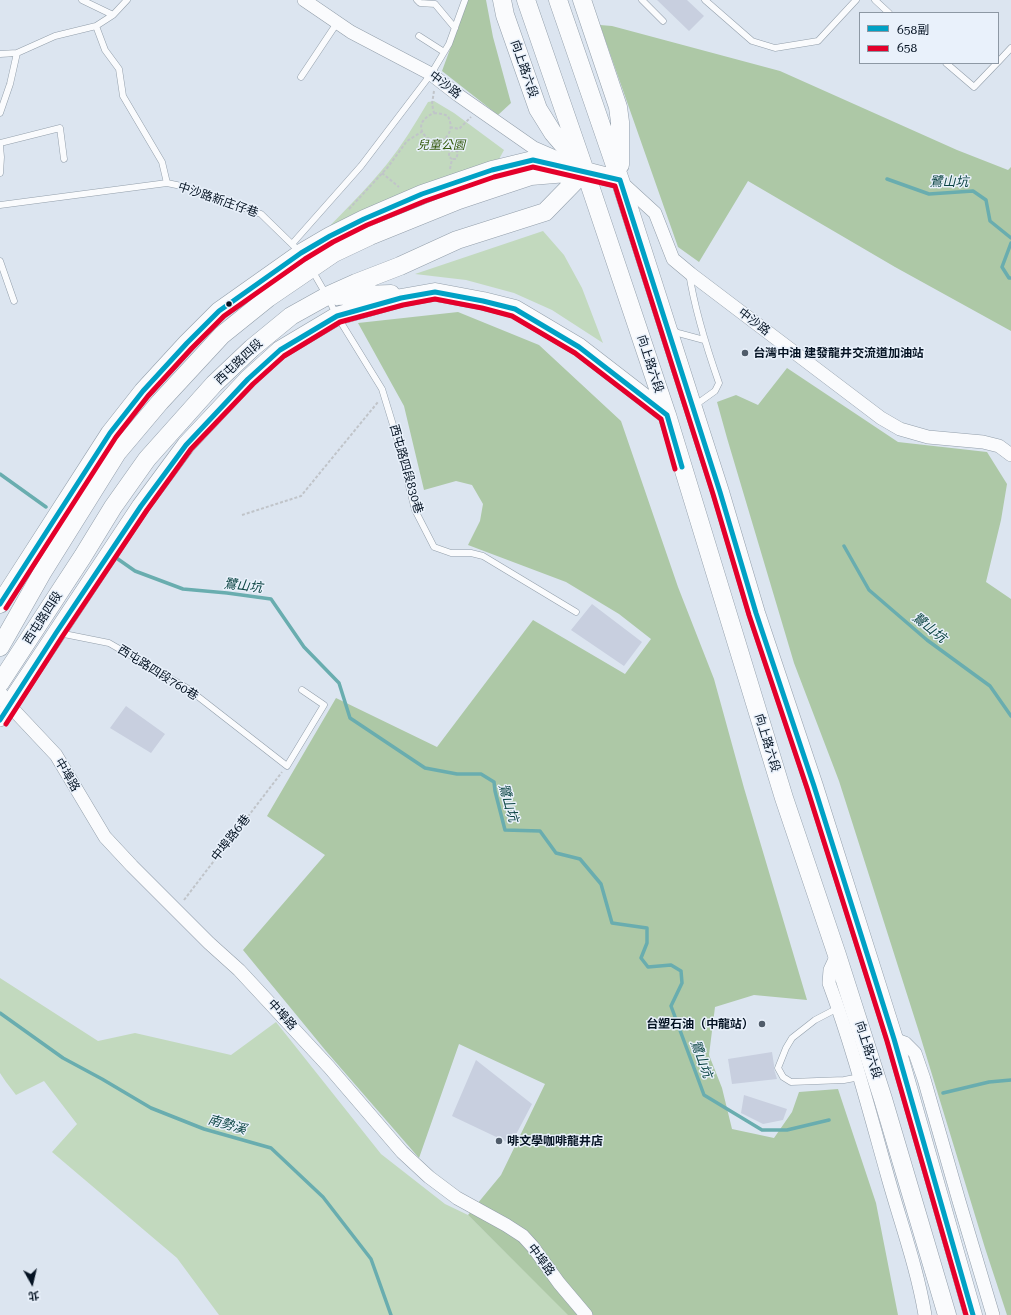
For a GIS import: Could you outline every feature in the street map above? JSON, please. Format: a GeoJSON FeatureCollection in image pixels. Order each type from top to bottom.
{"type":"FeatureCollection","features":[{"type":"Feature","properties":{"kind":"street","name":"中沙路"},"geometry":{"type":"LineString","coordinates":[[304,0],[351,32],[434,76],[458,95],[534,148],[585,171]]}},
{"type":"Feature","properties":{"kind":"street","name":"向上路六段"},"geometry":{"type":"LineString","coordinates":[[502,0],[505,15],[538,109],[553,133],[585,171]]}},
{"type":"Feature","properties":{"kind":"street","name":"向上路六段"},"geometry":{"type":"LineString","coordinates":[[526,0],[585,171],[666,415],[784,798],[884,1099],[947,1315]]}},
{"type":"Feature","properties":{"kind":"street"},"geometry":{"type":"LineString","coordinates":[[558,0],[620,180],[720,492],[756,613],[814,786],[894,1039],[973,1315]]}},
{"type":"Feature","properties":{"kind":"street"},"geometry":{"type":"LineString","coordinates":[[582,0],[618,107],[620,122],[620,180]]}},
{"type":"Feature","properties":{"kind":"street"},"geometry":{"type":"LineString","coordinates":[[0,604],[110,433],[143,391],[219,311],[297,249],[330,236],[422,194],[492,170],[533,160],[620,180]]}},
{"type":"Feature","properties":{"kind":"street","name":"西屯路四段"},"geometry":{"type":"LineString","coordinates":[[0,647],[42,573],[117,453],[160,402],[222,335],[268,298],[334,253],[370,236],[459,200],[531,176],[585,171]]}},
{"type":"Feature","properties":{"kind":"street","name":"西屯路四段"},"geometry":{"type":"LineString","coordinates":[[0,682],[83,556],[113,507],[147,460],[214,384],[252,348],[291,316],[327,296],[400,266],[457,240],[545,212],[585,171]]}},
{"type":"Feature","properties":{"kind":"street","name":"中沙路"},"geometry":{"type":"LineString","coordinates":[[620,180],[655,213],[673,259],[688,272],[875,413],[900,429],[928,437],[983,442],[998,446],[1011,455]]}},
{"type":"Feature","properties":{"kind":"street"},"geometry":{"type":"LineString","coordinates":[[327,296],[435,292]]}},
{"type":"Feature","properties":{"kind":"street","name":"西屯路四段"},"geometry":{"type":"LineString","coordinates":[[0,720],[5,698],[56,633],[141,506],[186,445],[248,379],[280,350],[336,316],[401,298],[435,292],[515,309],[580,347],[666,415]]}},
{"type":"Feature","properties":{"kind":"street","name":"中埠路"},"geometry":{"type":"LineString","coordinates":[[5,698],[56,755],[105,837],[176,911],[244,975],[329,1067],[402,1152],[457,1198],[523,1236],[586,1315]]}},
{"type":"Feature","properties":{"kind":"street"},"geometry":{"type":"LineString","coordinates":[[837,955],[830,970],[829,982],[860,1077],[917,1275],[925,1315]]}},
{"type":"Feature","properties":{"kind":"street"},"geometry":{"type":"LineString","coordinates":[[894,1039],[906,1043],[915,1053],[924,1079],[993,1315]]}},
{"type":"Feature","properties":{"kind":"lane"},"geometry":{"type":"LineString","coordinates":[[82,0],[113,15]]}},
{"type":"Feature","properties":{"kind":"lane"},"geometry":{"type":"LineString","coordinates":[[0,54],[17,53],[55,36],[96,26],[113,15],[127,0]]}},
{"type":"Feature","properties":{"kind":"lane"},"geometry":{"type":"LineString","coordinates":[[417,0],[420,3],[435,4],[455,28]]}},
{"type":"Feature","properties":{"kind":"lane"},"geometry":{"type":"LineString","coordinates":[[297,249],[361,166],[434,76],[449,44],[465,0]]}},
{"type":"Feature","properties":{"kind":"lane"},"geometry":{"type":"LineString","coordinates":[[642,0],[663,21]]}},
{"type":"Feature","properties":{"kind":"lane"},"geometry":{"type":"LineString","coordinates":[[707,1],[752,41],[775,48],[818,41],[856,0]]}},
{"type":"Feature","properties":{"kind":"lane"},"geometry":{"type":"LineString","coordinates":[[875,0],[888,12]]}},
{"type":"Feature","properties":{"kind":"lane"},"geometry":{"type":"LineString","coordinates":[[301,77],[337,22]]}},
{"type":"Feature","properties":{"kind":"lane"},"geometry":{"type":"LineString","coordinates":[[96,26],[105,50],[119,69],[123,96],[162,162],[167,182]]}},
{"type":"Feature","properties":{"kind":"lane"},"geometry":{"type":"LineString","coordinates":[[419,36],[444,52]]}},
{"type":"Feature","properties":{"kind":"lane"},"geometry":{"type":"LineString","coordinates":[[999,60],[1011,48]]}},
{"type":"Feature","properties":{"kind":"lane"},"geometry":{"type":"LineString","coordinates":[[0,114],[10,84],[17,53]]}},
{"type":"Feature","properties":{"kind":"lane"},"geometry":{"type":"LineString","coordinates":[[947,64],[974,87],[995,64]]}},
{"type":"Feature","properties":{"kind":"lane"},"geometry":{"type":"LineString","coordinates":[[0,143],[60,128],[64,159]]}},
{"type":"Feature","properties":{"kind":"lane"},"geometry":{"type":"LineString","coordinates":[[0,146],[0,173]]}},
{"type":"Feature","properties":{"kind":"lane","name":"中沙路新庄仔巷"},"geometry":{"type":"LineString","coordinates":[[0,205],[167,182],[186,187],[261,214],[297,249],[327,296],[336,316]]}},
{"type":"Feature","properties":{"kind":"lane"},"geometry":{"type":"LineString","coordinates":[[0,261],[14,301]]}},
{"type":"Feature","properties":{"kind":"lane"},"geometry":{"type":"LineString","coordinates":[[688,272],[693,302],[719,383],[714,391],[693,407]]}},
{"type":"Feature","properties":{"kind":"lane","name":"西屯路四段830巷"},"geometry":{"type":"LineString","coordinates":[[336,316],[382,389],[397,438],[415,510],[434,547],[451,553],[471,553],[483,556],[576,612]]}},
{"type":"Feature","properties":{"kind":"lane"},"geometry":{"type":"LineString","coordinates":[[666,324],[673,331],[704,340]]}},
{"type":"Feature","properties":{"kind":"lane","name":"西屯路四段760巷"},"geometry":{"type":"LineString","coordinates":[[56,633],[109,643],[187,688],[287,766]]}},
{"type":"Feature","properties":{"kind":"lane"},"geometry":{"type":"LineString","coordinates":[[287,766],[324,705],[302,690]]}},
{"type":"Feature","properties":{"kind":"lane"},"geometry":{"type":"LineString","coordinates":[[838,1008],[815,1020],[792,1038],[786,1048],[778,1068],[783,1077],[791,1082],[844,1080],[860,1077]]}},
{"type":"Feature","properties":{"kind":"path"},"geometry":{"type":"LineString","coordinates":[[434,76],[432,104],[434,113]]}},
{"type":"Feature","properties":{"kind":"path"},"geometry":{"type":"LineString","coordinates":[[450,127],[459,128],[479,109]]}},
{"type":"Feature","properties":{"kind":"path"},"geometry":{"type":"LineString","coordinates":[[434,113],[443,114],[448,116],[450,127],[448,134],[444,139],[437,141],[431,140],[425,136],[422,123],[426,116],[434,113]]}},
{"type":"Feature","properties":{"kind":"path"},"geometry":{"type":"LineString","coordinates":[[348,210],[382,173],[407,140],[423,131]]}},
{"type":"Feature","properties":{"kind":"path"},"geometry":{"type":"LineString","coordinates":[[444,139],[451,151]]}},
{"type":"Feature","properties":{"kind":"path"},"geometry":{"type":"LineString","coordinates":[[382,173],[391,179],[402,190]]}},
{"type":"Feature","properties":{"kind":"path"},"geometry":{"type":"LineString","coordinates":[[242,515],[301,496],[384,394]]}},
{"type":"Feature","properties":{"kind":"path","name":"中埠路6巷"},"geometry":{"type":"LineString","coordinates":[[176,911],[287,766]]}},
{"type":"Feature","properties":{"kind":"green space"},"geometry":{"type":"Polygon","coordinates":[[[468,0],[486,0],[493,37],[511,103],[498,115],[442,71],[468,0]]]}},
{"type":"Feature","properties":{"kind":"green space"},"geometry":{"type":"Polygon","coordinates":[[[600,25],[612,26],[780,71],[957,150],[1008,170],[1011,167],[1011,331],[895,267],[748,181],[699,262],[678,247],[600,25]]]}},
{"type":"Feature","properties":{"kind":"green space","name":"兒童公園"},"geometry":{"type":"Polygon","coordinates":[[[434,101],[454,113],[504,150],[498,161],[319,237],[379,174],[393,157],[428,102],[434,101]]]}},
{"type":"Feature","properties":{"kind":"green space"},"geometry":{"type":"Polygon","coordinates":[[[543,231],[564,255],[582,288],[603,343],[552,310],[514,293],[466,280],[415,274],[543,231]]]}},
{"type":"Feature","properties":{"kind":"green space"},"geometry":{"type":"Polygon","coordinates":[[[458,312],[539,345],[621,421],[678,587],[714,679],[744,788],[807,1000],[754,995],[715,1007],[709,1055],[722,1088],[732,1129],[774,1138],[792,1112],[799,1092],[838,1089],[876,1203],[898,1315],[568,1315],[468,1215],[501,1175],[545,1084],[459,1044],[419,1158],[326,1051],[243,950],[325,855],[267,816],[336,698],[437,747],[533,620],[625,674],[651,639],[619,614],[566,582],[468,545],[480,521],[483,504],[472,485],[456,481],[424,490],[404,406],[358,323],[458,312]]]}},
{"type":"Feature","properties":{"kind":"green space"},"geometry":{"type":"Polygon","coordinates":[[[787,368],[898,442],[987,452],[1007,484],[1001,520],[986,582],[1011,599],[1011,1315],[1007,1315],[985,1248],[919,1032],[839,781],[794,663],[717,402],[736,395],[758,405],[787,368]]]}},
{"type":"Feature","properties":{"kind":"green space"},"geometry":{"type":"Polygon","coordinates":[[[0,978],[98,1041],[135,1033],[231,1055],[276,1022],[381,1154],[445,1204],[468,1215],[569,1315],[219,1315],[177,1258],[52,1152],[77,1124],[44,1081],[16,1095],[0,1073],[0,978]]]}},
{"type":"Feature","properties":{"kind":"building"},"geometry":{"type":"Polygon","coordinates":[[[657,0],[687,0],[704,16],[689,31],[657,0]]]}},
{"type":"Feature","properties":{"kind":"building"},"geometry":{"type":"Polygon","coordinates":[[[592,604],[642,642],[624,666],[571,630],[592,604]]]}},
{"type":"Feature","properties":{"kind":"building"},"geometry":{"type":"Polygon","coordinates":[[[126,706],[165,734],[151,753],[110,728],[126,706]]]}},
{"type":"Feature","properties":{"kind":"building"},"geometry":{"type":"Polygon","coordinates":[[[772,1052],[777,1079],[732,1084],[728,1059],[772,1052]]]}},
{"type":"Feature","properties":{"kind":"building"},"geometry":{"type":"Polygon","coordinates":[[[476,1060],[532,1104],[511,1144],[452,1116],[476,1060]]]}},
{"type":"Feature","properties":{"kind":"building"},"geometry":{"type":"Polygon","coordinates":[[[744,1095],[787,1109],[783,1120],[763,1124],[741,1113],[744,1095]]]}},
{"type":"Feature","properties":{"kind":"waterway","name":"鷺山坑"},"geometry":{"type":"LineString","coordinates":[[887,179],[929,194],[973,191],[986,200],[990,221],[1011,238]]}},
{"type":"Feature","properties":{"kind":"waterway","name":"鷺山坑"},"geometry":{"type":"LineString","coordinates":[[1011,243],[1002,267],[1009,278],[1011,278]]}},
{"type":"Feature","properties":{"kind":"waterway","name":"鷺山坑"},"geometry":{"type":"LineString","coordinates":[[0,474],[46,507]]}},
{"type":"Feature","properties":{"kind":"waterway","name":"鷺山坑"},"geometry":{"type":"LineString","coordinates":[[844,546],[869,590],[927,640],[990,686],[1011,716]]}},
{"type":"Feature","properties":{"kind":"waterway","name":"鷺山坑"},"geometry":{"type":"LineString","coordinates":[[115,557],[135,571],[183,589],[271,599],[304,647],[339,683],[350,718],[425,768],[457,774],[481,774],[494,782],[505,830],[540,831],[556,853],[580,859],[601,884],[612,923],[647,928],[647,943],[641,958],[648,967],[671,965],[681,971],[682,983],[671,1006],[704,1095],[762,1130],[787,1130],[829,1120]]}},
{"type":"Feature","properties":{"kind":"waterway","name":"南勢溪"},"geometry":{"type":"LineString","coordinates":[[0,1013],[63,1058],[151,1108],[204,1129],[271,1148],[323,1197],[371,1259],[391,1315]]}},
{"type":"Feature","properties":{"kind":"waterway","name":"鷺山坑"},"geometry":{"type":"LineString","coordinates":[[943,1093],[989,1082],[1011,1080]]}},
{"type":"Feature","properties":{"kind":"transit line","name":"658副"},"geometry":{"type":"LineString","coordinates":[[0,604],[110,433],[143,391],[219,311],[301,253],[364,219],[422,194],[492,170],[533,160],[620,180],[720,492],[756,613],[814,786],[894,1039],[973,1315]]}},
{"type":"Feature","properties":{"kind":"transit line","name":"658"},"geometry":{"type":"LineString","coordinates":[[6,608],[116,437],[148,396],[224,316],[305,259],[333,242],[367,225],[425,201],[494,177],[533,167],[615,186],[713,494],[749,615],[807,788],[887,1041],[966,1315]]}},
{"type":"Feature","properties":{"kind":"transit line","name":"658副"},"geometry":{"type":"LineString","coordinates":[[0,720],[141,506],[186,445],[248,379],[280,350],[337,316],[401,298],[435,292],[515,309],[579,347],[667,415],[682,467]]}},
{"type":"Feature","properties":{"kind":"transit line","name":"658"},"geometry":{"type":"LineString","coordinates":[[6,724],[147,510],[191,449],[253,384],[284,356],[340,322],[403,305],[435,299],[482,308],[512,316],[575,353],[661,419],[675,469]]}},
{"type":"Feature","properties":{"kind":"place","name":"台灣中油 建發龍井交流道加油站"},"geometry":{"type":"Point","coordinates":[745,353]}},
{"type":"Feature","properties":{"kind":"place","name":"台塑石油（中龍站）"},"geometry":{"type":"Point","coordinates":[762,1024]}},
{"type":"Feature","properties":{"kind":"place","name":"啡文學咖啡龍井店"},"geometry":{"type":"Point","coordinates":[499,1141]}}]}
